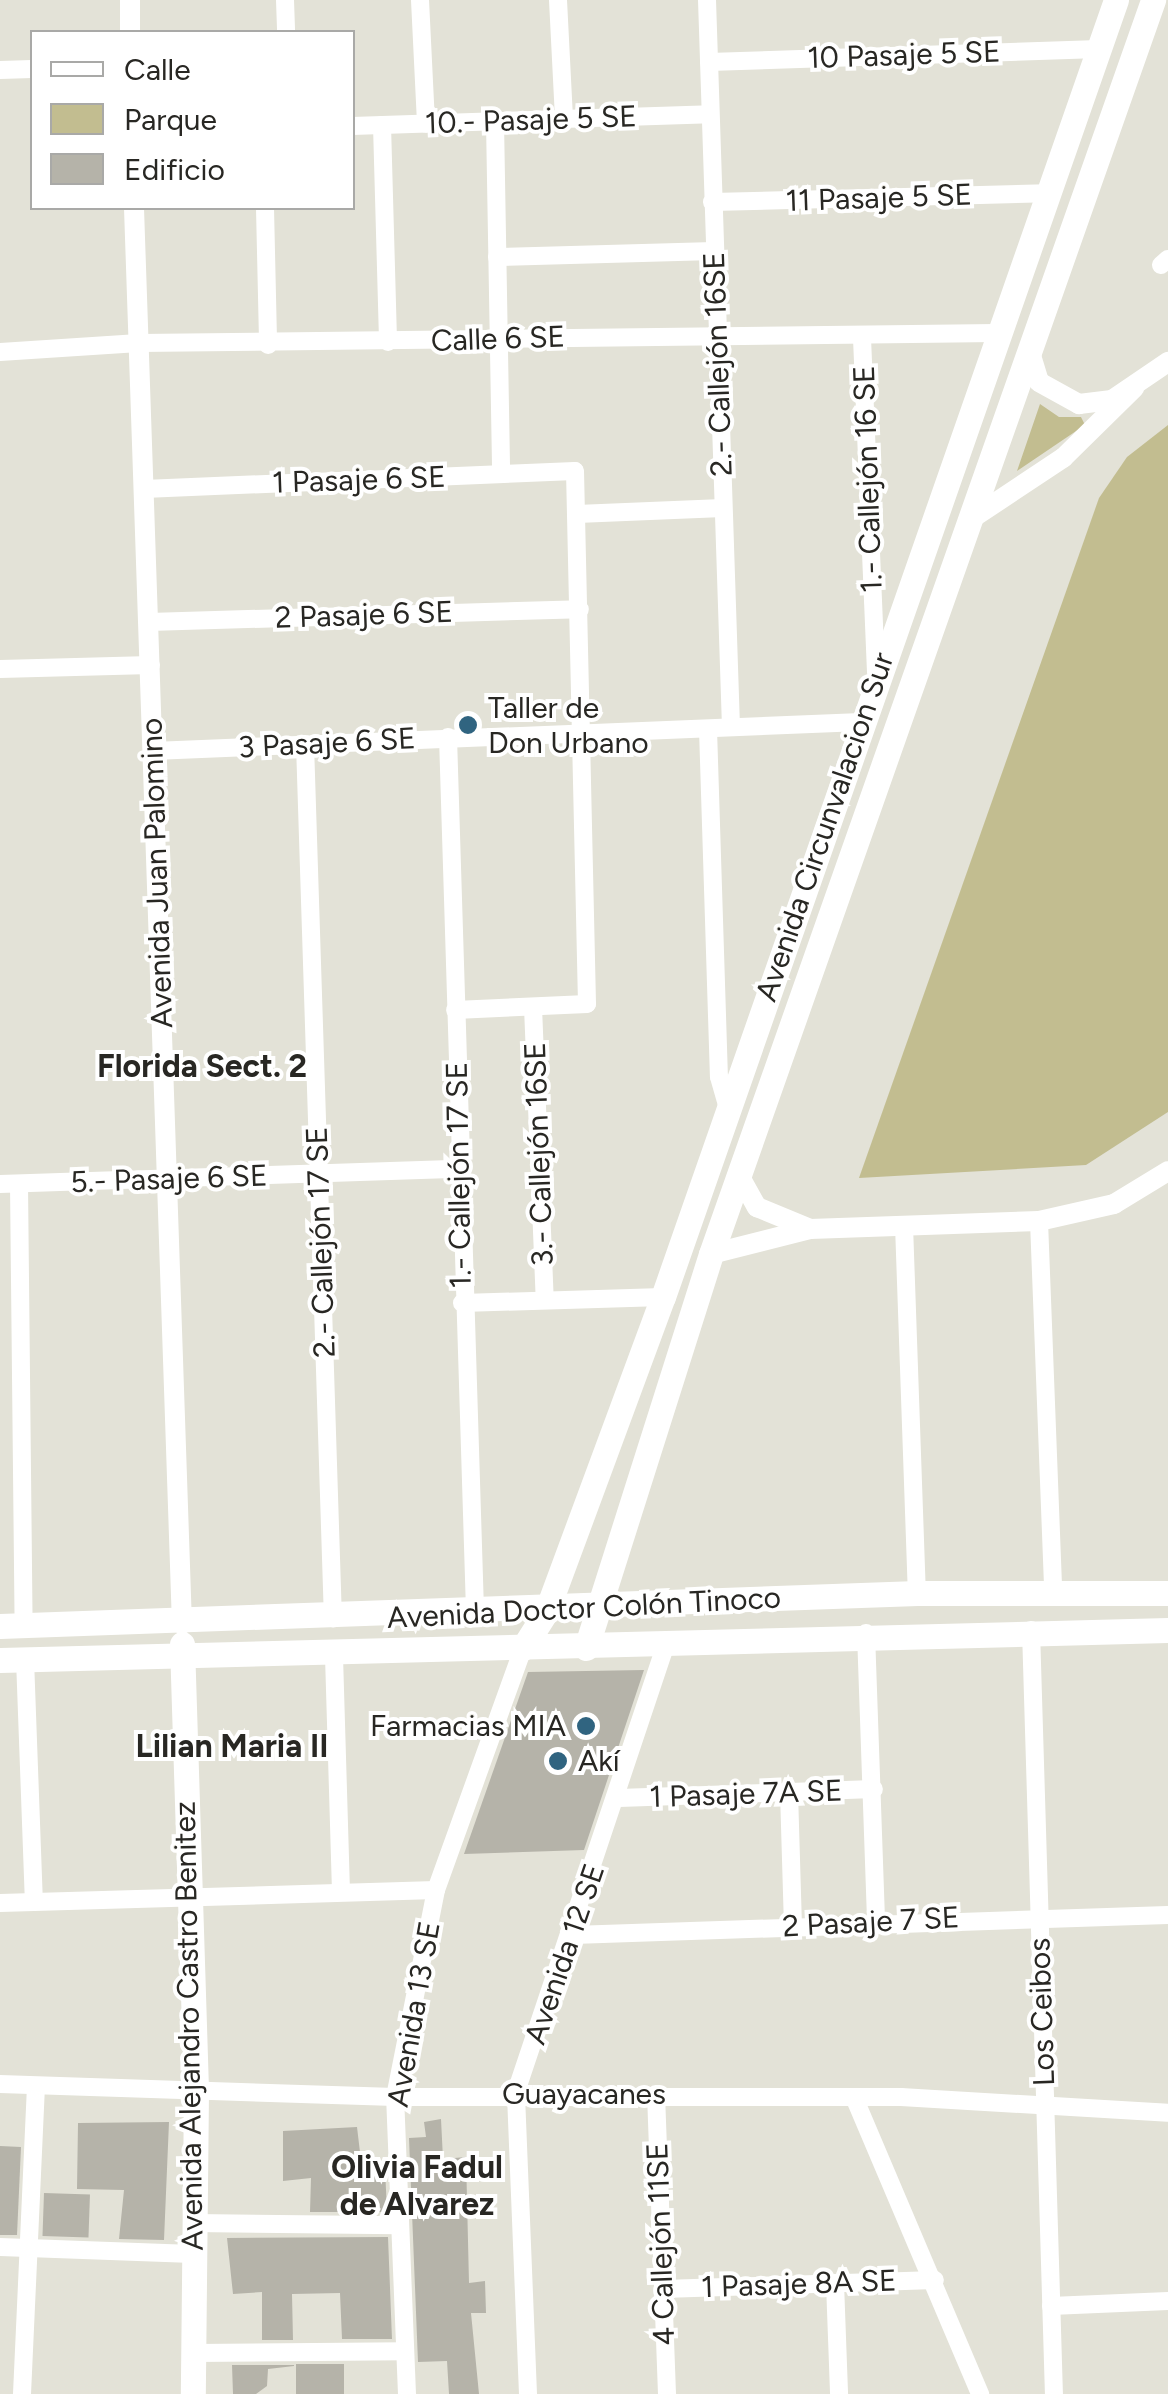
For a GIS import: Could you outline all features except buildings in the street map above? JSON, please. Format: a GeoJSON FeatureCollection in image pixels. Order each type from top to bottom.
{"type":"FeatureCollection","features":[{"type":"Feature","properties":{"kind":"main road","name":"Avenida Circunvalacion Sur"},"geometry":{"type":"LineString","coordinates":[[523,1648],[547,1610],[663,1297],[1116,0]]}},
{"type":"Feature","properties":{"kind":"main road","name":"Avenida Circunvalacion Sur"},"geometry":{"type":"LineString","coordinates":[[586,1648],[594,1606],[711,1254],[1153,0]]}},
{"type":"Feature","properties":{"kind":"main road"},"geometry":{"type":"LineString","coordinates":[[1102,39],[1138,41]]}},
{"type":"Feature","properties":{"kind":"main road"},"geometry":{"type":"LineString","coordinates":[[898,618],[931,628]]}},
{"type":"Feature","properties":{"kind":"main road"},"geometry":{"type":"LineString","coordinates":[[725,1118],[753,1136]]}},
{"type":"Feature","properties":{"kind":"main road","name":"Avenida Doctor Colón Tinoco"},"geometry":{"type":"LineString","coordinates":[[12,1625],[333,1619],[917,1593],[1168,1593]]}},
{"type":"Feature","properties":{"kind":"main road","name":"Avenida Juan Palomino"},"geometry":{"type":"LineString","coordinates":[[182,1624],[182,1658]]}},
{"type":"Feature","properties":{"kind":"main road","name":"Avenida Doctor Colón Tinoco"},"geometry":{"type":"LineString","coordinates":[[12,1659],[334,1656],[866,1633],[1168,1630]]}},
{"type":"Feature","properties":{"kind":"main road","name":"Avenida Alejandro Castro Benitez"},"geometry":{"type":"LineString","coordinates":[[182,1658],[196,2091],[193,2394]]}},
{"type":"Feature","properties":{"kind":"street"},"geometry":{"type":"LineString","coordinates":[[130,0],[130,30]]}},
{"type":"Feature","properties":{"kind":"street"},"geometry":{"type":"LineString","coordinates":[[285,0],[286,30]]}},
{"type":"Feature","properties":{"kind":"street"},"geometry":{"type":"LineString","coordinates":[[420,0],[426,124]]}},
{"type":"Feature","properties":{"kind":"street"},"geometry":{"type":"LineString","coordinates":[[558,0],[564,119]]}},
{"type":"Feature","properties":{"kind":"street","name":"2.- Callejón 16SE"},"geometry":{"type":"LineString","coordinates":[[707,0],[730,727]]}},
{"type":"Feature","properties":{"kind":"street","name":"10 Pasaje 5 SE"},"geometry":{"type":"LineString","coordinates":[[709,62],[1102,39]]}},
{"type":"Feature","properties":{"kind":"street"},"geometry":{"type":"LineString","coordinates":[[0,70],[30,69]]}},
{"type":"Feature","properties":{"kind":"street","name":"10.- Pasaje 5 SE"},"geometry":{"type":"LineString","coordinates":[[355,126],[710,114]]}},
{"type":"Feature","properties":{"kind":"street"},"geometry":{"type":"LineString","coordinates":[[495,122],[502,474]]}},
{"type":"Feature","properties":{"kind":"street"},"geometry":{"type":"LineString","coordinates":[[382,125],[388,342]]}},
{"type":"Feature","properties":{"kind":"street","name":"11 Pasaje 5 SE"},"geometry":{"type":"LineString","coordinates":[[712,202],[1046,193]]}},
{"type":"Feature","properties":{"kind":"street","name":"Avenida Juan Palomino"},"geometry":{"type":"LineString","coordinates":[[134,210],[182,1624]]}},
{"type":"Feature","properties":{"kind":"street"},"geometry":{"type":"LineString","coordinates":[[264,210],[268,345]]}},
{"type":"Feature","properties":{"kind":"street"},"geometry":{"type":"LineString","coordinates":[[497,258],[714,251]]}},
{"type":"Feature","properties":{"kind":"street","name":"Calle 6 SE"},"geometry":{"type":"LineString","coordinates":[[0,352],[139,343],[268,345],[717,333],[862,338],[997,334]]}},
{"type":"Feature","properties":{"kind":"street","name":"1.- Callejón 16 SE"},"geometry":{"type":"LineString","coordinates":[[862,338],[876,679]]}},
{"type":"Feature","properties":{"kind":"street"},"geometry":{"type":"LineString","coordinates":[[1028,348],[1039,382],[1064,400],[1093,404],[1134,388]]}},
{"type":"Feature","properties":{"kind":"street"},"geometry":{"type":"LineString","coordinates":[[968,521],[1063,458],[1134,388],[1168,362]]}},
{"type":"Feature","properties":{"kind":"street","name":"1 Pasaje 6 SE"},"geometry":{"type":"LineString","coordinates":[[144,489],[575,471],[578,514]]}},
{"type":"Feature","properties":{"kind":"street"},"geometry":{"type":"LineString","coordinates":[[455,1010],[587,1004],[578,514],[723,508]]}},
{"type":"Feature","properties":{"kind":"street","name":"2 Pasaje 6 SE"},"geometry":{"type":"LineString","coordinates":[[148,622],[580,608]]}},
{"type":"Feature","properties":{"kind":"street"},"geometry":{"type":"LineString","coordinates":[[0,670],[152,665]]}},
{"type":"Feature","properties":{"kind":"street","name":"3 Pasaje 6 SE"},"geometry":{"type":"LineString","coordinates":[[153,751],[862,722]]}},
{"type":"Feature","properties":{"kind":"street"},"geometry":{"type":"LineString","coordinates":[[708,728],[719,1077],[725,1118]]}},
{"type":"Feature","properties":{"kind":"street","name":"1.- Callejón 17 SE"},"geometry":{"type":"LineString","coordinates":[[448,737],[462,1303],[475,1613]]}},
{"type":"Feature","properties":{"kind":"street","name":"2.- Callejón 17 SE"},"geometry":{"type":"LineString","coordinates":[[305,744],[333,1619]]}},
{"type":"Feature","properties":{"kind":"street","name":"3.- Callejón 16SE"},"geometry":{"type":"LineString","coordinates":[[533,1007],[545,1300]]}},
{"type":"Feature","properties":{"kind":"street","name":"5.- Pasaje 6 SE"},"geometry":{"type":"LineString","coordinates":[[9,1184],[459,1169]]}},
{"type":"Feature","properties":{"kind":"street"},"geometry":{"type":"LineString","coordinates":[[711,1254],[810,1229],[1039,1222],[1114,1204],[1168,1171]]}},
{"type":"Feature","properties":{"kind":"street"},"geometry":{"type":"LineString","coordinates":[[739,1174],[757,1208],[810,1229]]}},
{"type":"Feature","properties":{"kind":"street"},"geometry":{"type":"LineString","coordinates":[[9,1184],[12,1625]]}},
{"type":"Feature","properties":{"kind":"street"},"geometry":{"type":"LineString","coordinates":[[1039,1222],[1053,1593]]}},
{"type":"Feature","properties":{"kind":"street"},"geometry":{"type":"LineString","coordinates":[[904,1225],[917,1593]]}},
{"type":"Feature","properties":{"kind":"street"},"geometry":{"type":"LineString","coordinates":[[462,1303],[663,1297]]}},
{"type":"Feature","properties":{"kind":"street","name":"Los Ceibos"},"geometry":{"type":"LineString","coordinates":[[1031,1630],[1054,2394]]}},
{"type":"Feature","properties":{"kind":"street"},"geometry":{"type":"LineString","coordinates":[[866,1633],[876,1922]]}},
{"type":"Feature","properties":{"kind":"street","name":"Avenida 12 SE"},"geometry":{"type":"LineString","coordinates":[[528,2394],[516,2092],[619,1798],[667,1641]]}},
{"type":"Feature","properties":{"kind":"street","name":"Avenida 13 SE"},"geometry":{"type":"LineString","coordinates":[[407,2394],[395,2097],[436,1890],[523,1648]]}},
{"type":"Feature","properties":{"kind":"street"},"geometry":{"type":"LineString","coordinates":[[334,1656],[342,1891]]}},
{"type":"Feature","properties":{"kind":"street"},"geometry":{"type":"LineString","coordinates":[[12,1659],[34,1902]]}},
{"type":"Feature","properties":{"kind":"street","name":"1 Pasaje 7A SE"},"geometry":{"type":"LineString","coordinates":[[619,1798],[874,1789]]}},
{"type":"Feature","properties":{"kind":"street"},"geometry":{"type":"LineString","coordinates":[[789,1792],[794,1926]]}},
{"type":"Feature","properties":{"kind":"street"},"geometry":{"type":"LineString","coordinates":[[0,1903],[436,1890]]}},
{"type":"Feature","properties":{"kind":"street","name":"2 Pasaje 7 SE"},"geometry":{"type":"LineString","coordinates":[[573,1935],[1040,1915],[1168,1916]]}},
{"type":"Feature","properties":{"kind":"street","name":"Guayacanes"},"geometry":{"type":"LineString","coordinates":[[0,2084],[395,2097],[516,2092],[854,2097],[1168,2113]]}},
{"type":"Feature","properties":{"kind":"street"},"geometry":{"type":"LineString","coordinates":[[22,2394],[36,2086]]}},
{"type":"Feature","properties":{"kind":"street","name":"4 Callejón 11SE"},"geometry":{"type":"LineString","coordinates":[[656,2094],[667,2394]]}},
{"type":"Feature","properties":{"kind":"street"},"geometry":{"type":"LineString","coordinates":[[854,2097],[935,2280],[980,2394]]}},
{"type":"Feature","properties":{"kind":"street"},"geometry":{"type":"LineString","coordinates":[[193,2222],[400,2225]]}},
{"type":"Feature","properties":{"kind":"street"},"geometry":{"type":"LineString","coordinates":[[0,2248],[192,2254]]}},
{"type":"Feature","properties":{"kind":"street","name":"1 Pasaje 8A SE"},"geometry":{"type":"LineString","coordinates":[[663,2288],[935,2280]]}},
{"type":"Feature","properties":{"kind":"street"},"geometry":{"type":"LineString","coordinates":[[835,2283],[839,2394]]}},
{"type":"Feature","properties":{"kind":"street"},"geometry":{"type":"LineString","coordinates":[[1051,2306],[1168,2301]]}},
{"type":"Feature","properties":{"kind":"street"},"geometry":{"type":"LineString","coordinates":[[194,2353],[405,2352]]}},
{"type":"Feature","properties":{"kind":"green space"},"geometry":{"type":"Polygon","coordinates":[[[1040,404],[1059,417],[1081,417],[1085,425],[1017,471],[1040,404]]]}},
{"type":"Feature","properties":{"kind":"green space"},"geometry":{"type":"Polygon","coordinates":[[[1168,425],[1168,1112],[1086,1165],[859,1178],[1099,498],[1127,457],[1168,425]]]}},
{"type":"Feature","properties":{"kind":"place","name":"Taller de Don Urbano"},"geometry":{"type":"Point","coordinates":[468,725]}},
{"type":"Feature","properties":{"kind":"place","name":"Farmacias MIA"},"geometry":{"type":"Point","coordinates":[586,1726]}},
{"type":"Feature","properties":{"kind":"place","name":"Akí"},"geometry":{"type":"Point","coordinates":[558,1761]}},
{"type":"Feature","properties":{"kind":"district","name":"Florida Sect. 2"},"geometry":{"type":"Point","coordinates":[202,1066]}},
{"type":"Feature","properties":{"kind":"district","name":"Lilian Maria II"},"geometry":{"type":"Point","coordinates":[232,1746]}},
{"type":"Feature","properties":{"kind":"district","name":"Olivia Fadul de Alvarez"},"geometry":{"type":"Point","coordinates":[417,2186]}}]}
